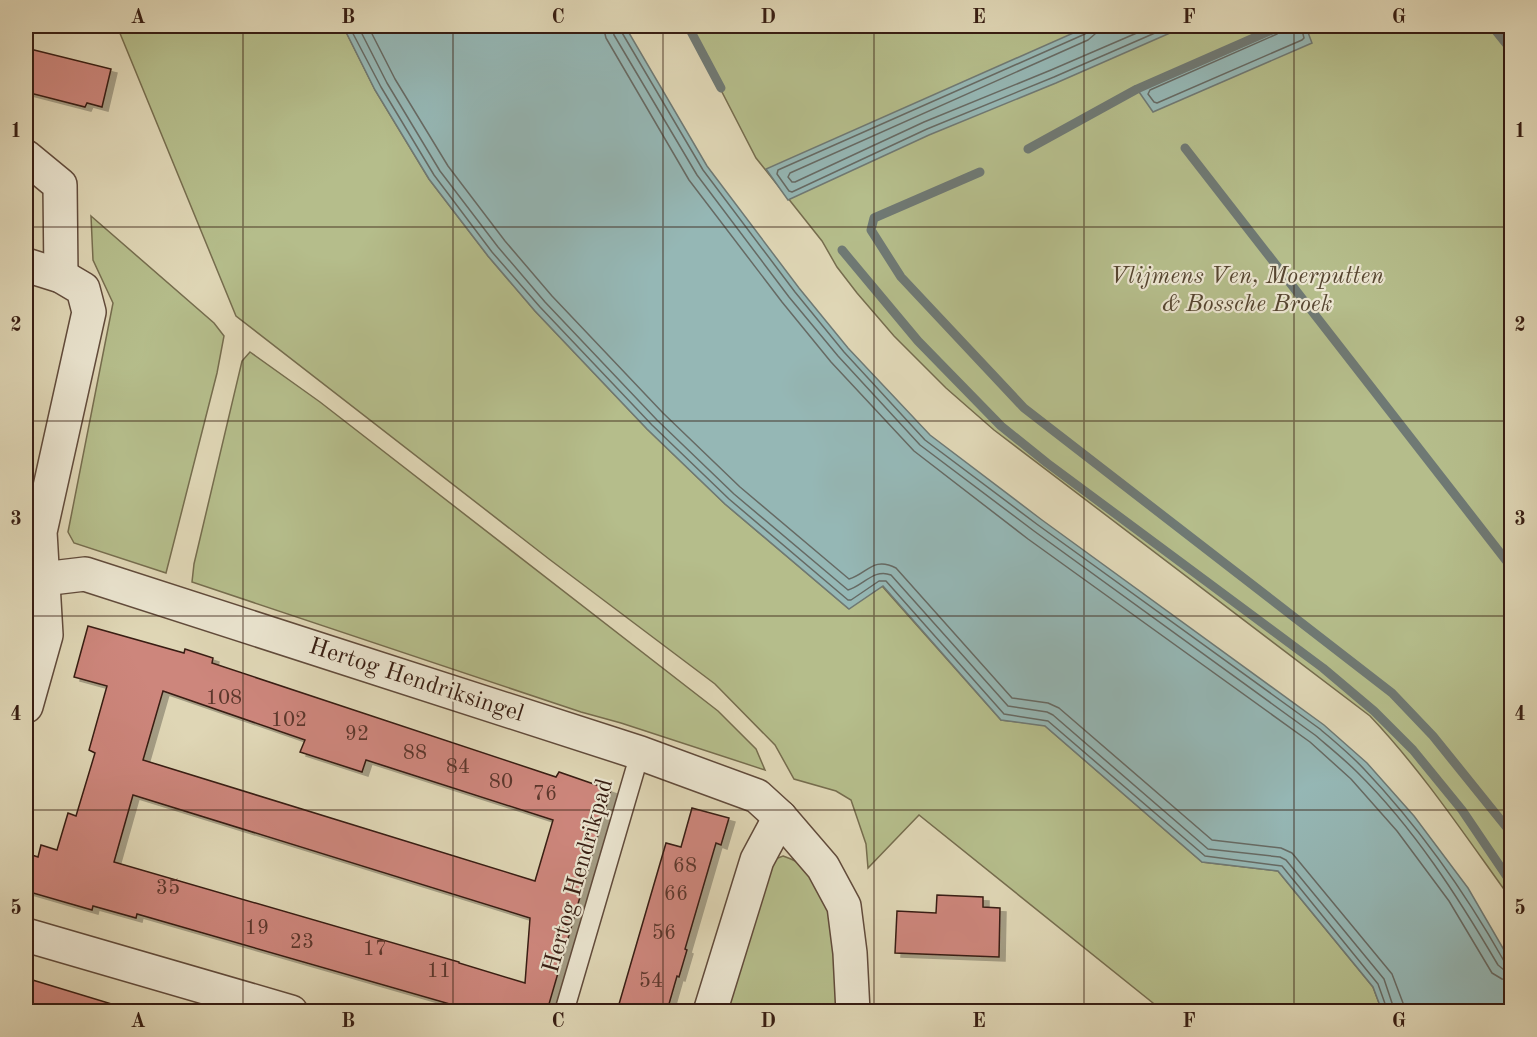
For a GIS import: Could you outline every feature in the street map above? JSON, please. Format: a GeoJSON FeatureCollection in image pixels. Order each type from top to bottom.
{"type":"FeatureCollection","features":[{"type":"Feature","properties":{"kind":"street"},"geometry":{"type":"LineString","coordinates":[[26,157],[60,185],[72,282],[89,312],[40,532],[34,580],[46,635],[26,706]]}},
{"type":"Feature","properties":{"kind":"street"},"geometry":{"type":"LineString","coordinates":[[26,265],[72,282]]}},
{"type":"Feature","properties":{"kind":"street","name":"Hertog Hendriksingel"},"geometry":{"type":"LineString","coordinates":[[34,580],[85,574],[640,753],[757,796],[780,817],[824,867],[844,906],[850,953],[853,1011]]}},
{"type":"Feature","properties":{"kind":"street"},"geometry":{"type":"LineString","coordinates":[[710,1011],[758,860],[780,817]]}},
{"type":"Feature","properties":{"kind":"street"},"geometry":{"type":"LineString","coordinates":[[26,935],[291,1011]]}},
{"type":"Feature","properties":{"kind":"lane","name":"Hertog Hendrikpad"},"geometry":{"type":"LineString","coordinates":[[564,1011],[640,753]]}},
{"type":"Feature","properties":{"kind":"green space"},"geometry":{"type":"Polygon","coordinates":[[[117,26],[343,26],[375,90],[429,179],[488,256],[535,311],[647,429],[725,504],[848,608],[882,586],[1001,720],[1044,725],[1202,862],[1278,871],[1373,987],[1382,1011],[1163,1011],[919,815],[868,868],[866,844],[851,800],[836,791],[794,779],[775,745],[715,684],[549,559],[236,316],[117,26]]]}},
{"type":"Feature","properties":{"kind":"green space","name":"Vlijmens Ven, Moerputten & Bossche Broek"},"geometry":{"type":"Polygon","coordinates":[[[688,26],[1511,26],[1511,899],[1426,782],[1370,716],[994,430],[946,388],[894,336],[857,293],[837,267],[822,241],[756,158],[688,26]]]}},
{"type":"Feature","properties":{"kind":"green space"},"geometry":{"type":"Polygon","coordinates":[[[91,216],[214,323],[224,336],[217,373],[166,573],[74,543],[68,532],[113,303],[93,260],[91,216]]]}},
{"type":"Feature","properties":{"kind":"green space"},"geometry":{"type":"Polygon","coordinates":[[[250,352],[320,402],[718,711],[756,749],[765,770],[581,712],[192,582],[194,564],[242,361],[250,352]]]}},
{"type":"Feature","properties":{"kind":"green space"},"geometry":{"type":"Polygon","coordinates":[[[783,856],[800,864],[812,877],[828,912],[836,953],[839,1011],[723,1012],[770,861],[783,856]]]}},
{"type":"Feature","properties":{"kind":"water"},"geometry":{"type":"Polygon","coordinates":[[[343,26],[625,26],[707,166],[799,288],[848,348],[930,435],[1042,520],[1324,725],[1367,763],[1414,816],[1468,888],[1511,962],[1511,1011],[1382,1011],[1373,987],[1278,871],[1202,862],[1045,726],[1001,720],[883,586],[849,609],[725,504],[647,429],[535,311],[488,256],[429,179],[375,90],[343,26]]]}},
{"type":"Feature","properties":{"kind":"water"},"geometry":{"type":"Polygon","coordinates":[[[1089,26],[1186,26],[929,135],[788,200],[766,169],[1089,26]]]}},
{"type":"Feature","properties":{"kind":"water"},"geometry":{"type":"Polygon","coordinates":[[[1281,26],[1308,26],[1306,27],[1312,43],[1153,112],[1137,89],[1281,26]]]}},
{"type":"Feature","properties":{"kind":"building"},"geometry":{"type":"Polygon","coordinates":[[[26,48],[111,69],[102,107],[87,103],[85,107],[26,92],[26,48]]]}},
{"type":"Feature","properties":{"kind":"building"},"geometry":{"type":"Polygon","coordinates":[[[88,626],[184,653],[185,649],[213,658],[212,663],[556,777],[559,772],[611,790],[547,1011],[474,1011],[137,914],[136,918],[93,906],[92,910],[26,891],[26,853],[38,857],[41,845],[57,850],[68,813],[76,816],[95,753],[89,750],[107,686],[74,677],[88,626]],[[163,691],[143,760],[535,881],[553,820],[366,760],[362,772],[300,752],[305,740],[163,691]],[[133,795],[114,862],[525,983],[530,918],[133,795]]]}},
{"type":"Feature","properties":{"kind":"building"},"geometry":{"type":"Polygon","coordinates":[[[692,808],[729,818],[721,845],[716,843],[685,949],[687,950],[667,1011],[617,1011],[666,843],[681,847],[692,808]]]}},
{"type":"Feature","properties":{"kind":"building"},"geometry":{"type":"Polygon","coordinates":[[[937,895],[983,897],[983,907],[1000,908],[999,957],[895,953],[897,911],[936,913],[937,895]]]}},
{"type":"Feature","properties":{"kind":"building"},"geometry":{"type":"Polygon","coordinates":[[[26,978],[115,1005],[114,1011],[26,1011],[26,978]]]}},
{"type":"Feature","properties":{"kind":"waterway"},"geometry":{"type":"LineString","coordinates":[[688,26],[721,88]]}},
{"type":"Feature","properties":{"kind":"waterway"},"geometry":{"type":"LineString","coordinates":[[1028,149],[1137,89],[1281,26]]}},
{"type":"Feature","properties":{"kind":"waterway"},"geometry":{"type":"LineString","coordinates":[[1492,26],[1512,51]]}},
{"type":"Feature","properties":{"kind":"waterway"},"geometry":{"type":"LineString","coordinates":[[1185,148],[1512,568]]}},
{"type":"Feature","properties":{"kind":"waterway"},"geometry":{"type":"LineString","coordinates":[[980,172],[874,218],[871,230],[901,277],[1024,408],[1392,693],[1433,736],[1512,834]]}},
{"type":"Feature","properties":{"kind":"waterway"},"geometry":{"type":"LineString","coordinates":[[842,250],[918,341],[1001,426],[1047,463],[1323,668],[1374,711],[1413,750],[1462,810],[1512,884]]}}]}
